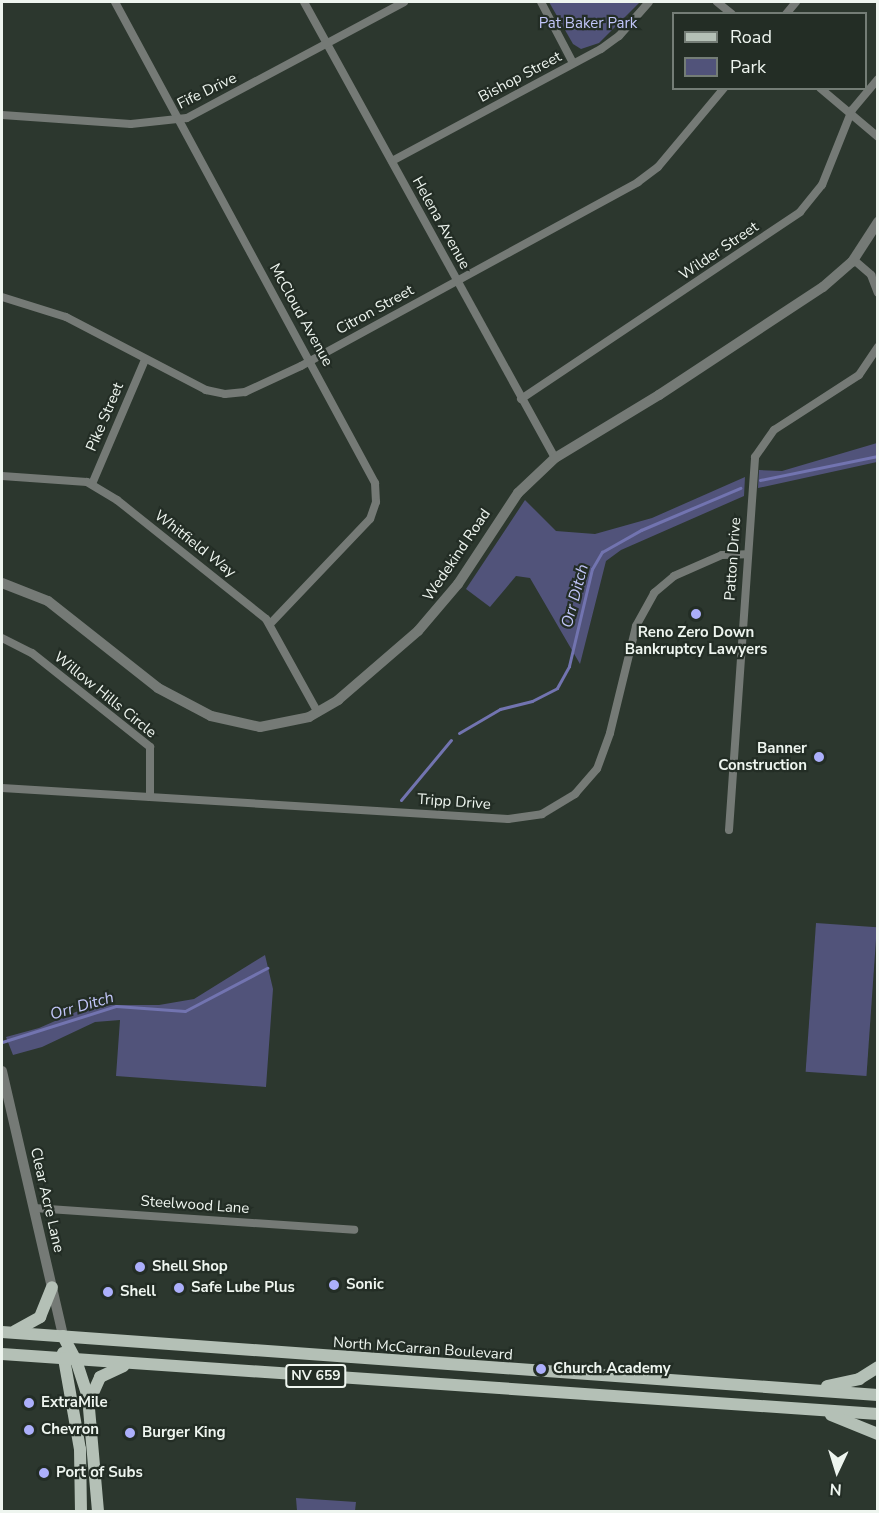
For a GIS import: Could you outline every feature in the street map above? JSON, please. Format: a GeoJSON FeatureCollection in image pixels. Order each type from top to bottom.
{"type":"FeatureCollection","features":[{"type":"Feature","properties":{"kind":"main road"},"geometry":{"type":"LineString","coordinates":[[6,1332],[40,1317],[52,1287]]}},
{"type":"Feature","properties":{"kind":"main road","name":"North McCarran Boulevard"},"geometry":{"type":"LineString","coordinates":[[6,1332],[878,1395]]}},
{"type":"Feature","properties":{"kind":"main road","name":"Clear Acre Lane"},"geometry":{"type":"LineString","coordinates":[[63,1336],[63,1359],[79,1440],[81,1512]]}},
{"type":"Feature","properties":{"kind":"main road","name":"Clear Acre Lane"},"geometry":{"type":"LineString","coordinates":[[63,1336],[76,1360],[89,1404],[98,1512]]}},
{"type":"Feature","properties":{"kind":"main road","name":"NV 659"},"geometry":{"type":"LineString","coordinates":[[2,1353],[76,1360],[878,1414]]}},
{"type":"Feature","properties":{"kind":"main road"},"geometry":{"type":"LineString","coordinates":[[89,1404],[100,1377],[134,1364]]}},
{"type":"Feature","properties":{"kind":"main road"},"geometry":{"type":"LineString","coordinates":[[796,1390],[845,1384],[878,1367]]}},
{"type":"Feature","properties":{"kind":"main road"},"geometry":{"type":"LineString","coordinates":[[813,1409],[878,1434]]}},
{"type":"Feature","properties":{"kind":"street","name":"McCloud Avenue"},"geometry":{"type":"LineString","coordinates":[[115,2],[372,473],[376,502],[363,528],[270,624]]}},
{"type":"Feature","properties":{"kind":"street","name":"Helena Avenue"},"geometry":{"type":"LineString","coordinates":[[304,2],[555,458]]}},
{"type":"Feature","properties":{"kind":"street","name":"Fife Drive"},"geometry":{"type":"LineString","coordinates":[[2,115],[131,124],[179,121],[404,2]]}},
{"type":"Feature","properties":{"kind":"street"},"geometry":{"type":"LineString","coordinates":[[541,2],[573,63]]}},
{"type":"Feature","properties":{"kind":"street","name":"Bishop Street"},"geometry":{"type":"LineString","coordinates":[[392,161],[619,36],[649,2]]}},
{"type":"Feature","properties":{"kind":"street"},"geometry":{"type":"LineString","coordinates":[[717,2],[730,12]]}},
{"type":"Feature","properties":{"kind":"street","name":"Wilder Street"},"geometry":{"type":"LineString","coordinates":[[521,399],[800,212],[822,185],[850,114],[878,79]]}},
{"type":"Feature","properties":{"kind":"street","name":"Citron Street"},"geometry":{"type":"LineString","coordinates":[[2,297],[66,317],[195,386],[225,394],[255,388],[310,361],[646,176],[722,90]]}},
{"type":"Feature","properties":{"kind":"street"},"geometry":{"type":"LineString","coordinates":[[822,90],[878,137]]}},
{"type":"Feature","properties":{"kind":"street","name":"Wedekind Road"},"geometry":{"type":"LineString","coordinates":[[2,583],[48,601],[158,688],[211,716],[260,727],[318,713],[369,675],[425,624],[458,584],[518,493],[555,458],[679,382],[823,286],[854,260],[878,222]]}},
{"type":"Feature","properties":{"kind":"street"},"geometry":{"type":"LineString","coordinates":[[854,260],[871,275],[878,293]]}},
{"type":"Feature","properties":{"kind":"street","name":"Patton Drive"},"geometry":{"type":"LineString","coordinates":[[729,830],[752,468],[759,446],[774,430],[859,375],[878,347]]}},
{"type":"Feature","properties":{"kind":"street","name":"Pike Street"},"geometry":{"type":"LineString","coordinates":[[92,484],[145,360]]}},
{"type":"Feature","properties":{"kind":"street","name":"Whitfield Way"},"geometry":{"type":"LineString","coordinates":[[2,476],[92,484],[117,500],[270,624],[318,713]]}},
{"type":"Feature","properties":{"kind":"street","name":"Tripp Drive"},"geometry":{"type":"LineString","coordinates":[[2,788],[500,819],[542,814],[575,794],[597,769],[610,733],[636,626],[654,592],[674,576],[722,555],[747,554]]}},
{"type":"Feature","properties":{"kind":"street","name":"Willow Hills Circle"},"geometry":{"type":"LineString","coordinates":[[2,638],[32,653],[150,747],[150,797]]}},
{"type":"Feature","properties":{"kind":"street","name":"Clear Acre Lane"},"geometry":{"type":"LineString","coordinates":[[2,1071],[63,1336]]}},
{"type":"Feature","properties":{"kind":"street","name":"Steelwood Lane"},"geometry":{"type":"LineString","coordinates":[[34,1208],[354,1230]]}},
{"type":"Feature","properties":{"kind":"green space","name":"Pat Baker Park"},"geometry":{"type":"Polygon","coordinates":[[[549,2],[640,2],[599,43],[581,49],[573,44],[549,2]]]}},
{"type":"Feature","properties":{"kind":"green space"},"geometry":{"type":"Polygon","coordinates":[[[877,443],[877,462],[758,488],[759,470],[782,471],[877,443]]]}},
{"type":"Feature","properties":{"kind":"green space"},"geometry":{"type":"Polygon","coordinates":[[[745,477],[744,496],[621,550],[606,561],[580,664],[530,578],[516,576],[490,607],[466,589],[525,500],[556,531],[595,534],[652,518],[745,477]]]}},
{"type":"Feature","properties":{"kind":"green space"},"geometry":{"type":"Polygon","coordinates":[[[816,923],[877,927],[866,1076],[806,1072],[816,923]]]}},
{"type":"Feature","properties":{"kind":"green space"},"geometry":{"type":"Polygon","coordinates":[[[265,955],[273,989],[266,1087],[116,1076],[120,1020],[95,1022],[42,1047],[13,1055],[6,1037],[39,1028],[92,1005],[159,1005],[194,999],[265,955]]]}},
{"type":"Feature","properties":{"kind":"green space"},"geometry":{"type":"Polygon","coordinates":[[[296,1498],[356,1502],[355,1511],[297,1511],[296,1498]]]}},
{"type":"Feature","properties":{"kind":"waterway","name":"Orr Ditch"},"geometry":{"type":"LineString","coordinates":[[760,480],[878,456]]}},
{"type":"Feature","properties":{"kind":"waterway","name":"Orr Ditch"},"geometry":{"type":"LineString","coordinates":[[459,733],[500,709],[532,701],[557,688],[569,666],[592,569],[602,552],[641,530],[740,488]]}},
{"type":"Feature","properties":{"kind":"waterway","name":"Orr Ditch"},"geometry":{"type":"LineString","coordinates":[[401,800],[451,740]]}},
{"type":"Feature","properties":{"kind":"waterway","name":"Orr Ditch"},"geometry":{"type":"LineString","coordinates":[[2,1042],[116,1006],[185,1011],[267,968]]}},
{"type":"Feature","properties":{"kind":"place","name":"Reno Zero Down Bankruptcy Lawyers"},"geometry":{"type":"Point","coordinates":[696,614]}},
{"type":"Feature","properties":{"kind":"place","name":"Banner Construction"},"geometry":{"type":"Point","coordinates":[819,757]}},
{"type":"Feature","properties":{"kind":"place","name":"Shell Shop"},"geometry":{"type":"Point","coordinates":[140,1267]}},
{"type":"Feature","properties":{"kind":"place","name":"Sonic"},"geometry":{"type":"Point","coordinates":[334,1285]}},
{"type":"Feature","properties":{"kind":"place","name":"Safe Lube Plus"},"geometry":{"type":"Point","coordinates":[179,1288]}},
{"type":"Feature","properties":{"kind":"place","name":"Shell"},"geometry":{"type":"Point","coordinates":[108,1292]}},
{"type":"Feature","properties":{"kind":"place","name":"Church Academy"},"geometry":{"type":"Point","coordinates":[541,1369]}},
{"type":"Feature","properties":{"kind":"place","name":"ExtraMile"},"geometry":{"type":"Point","coordinates":[29,1403]}},
{"type":"Feature","properties":{"kind":"place","name":"Chevron"},"geometry":{"type":"Point","coordinates":[29,1430]}},
{"type":"Feature","properties":{"kind":"place","name":"Burger King"},"geometry":{"type":"Point","coordinates":[130,1433]}},
{"type":"Feature","properties":{"kind":"place","name":"Port of Subs"},"geometry":{"type":"Point","coordinates":[44,1473]}}]}
